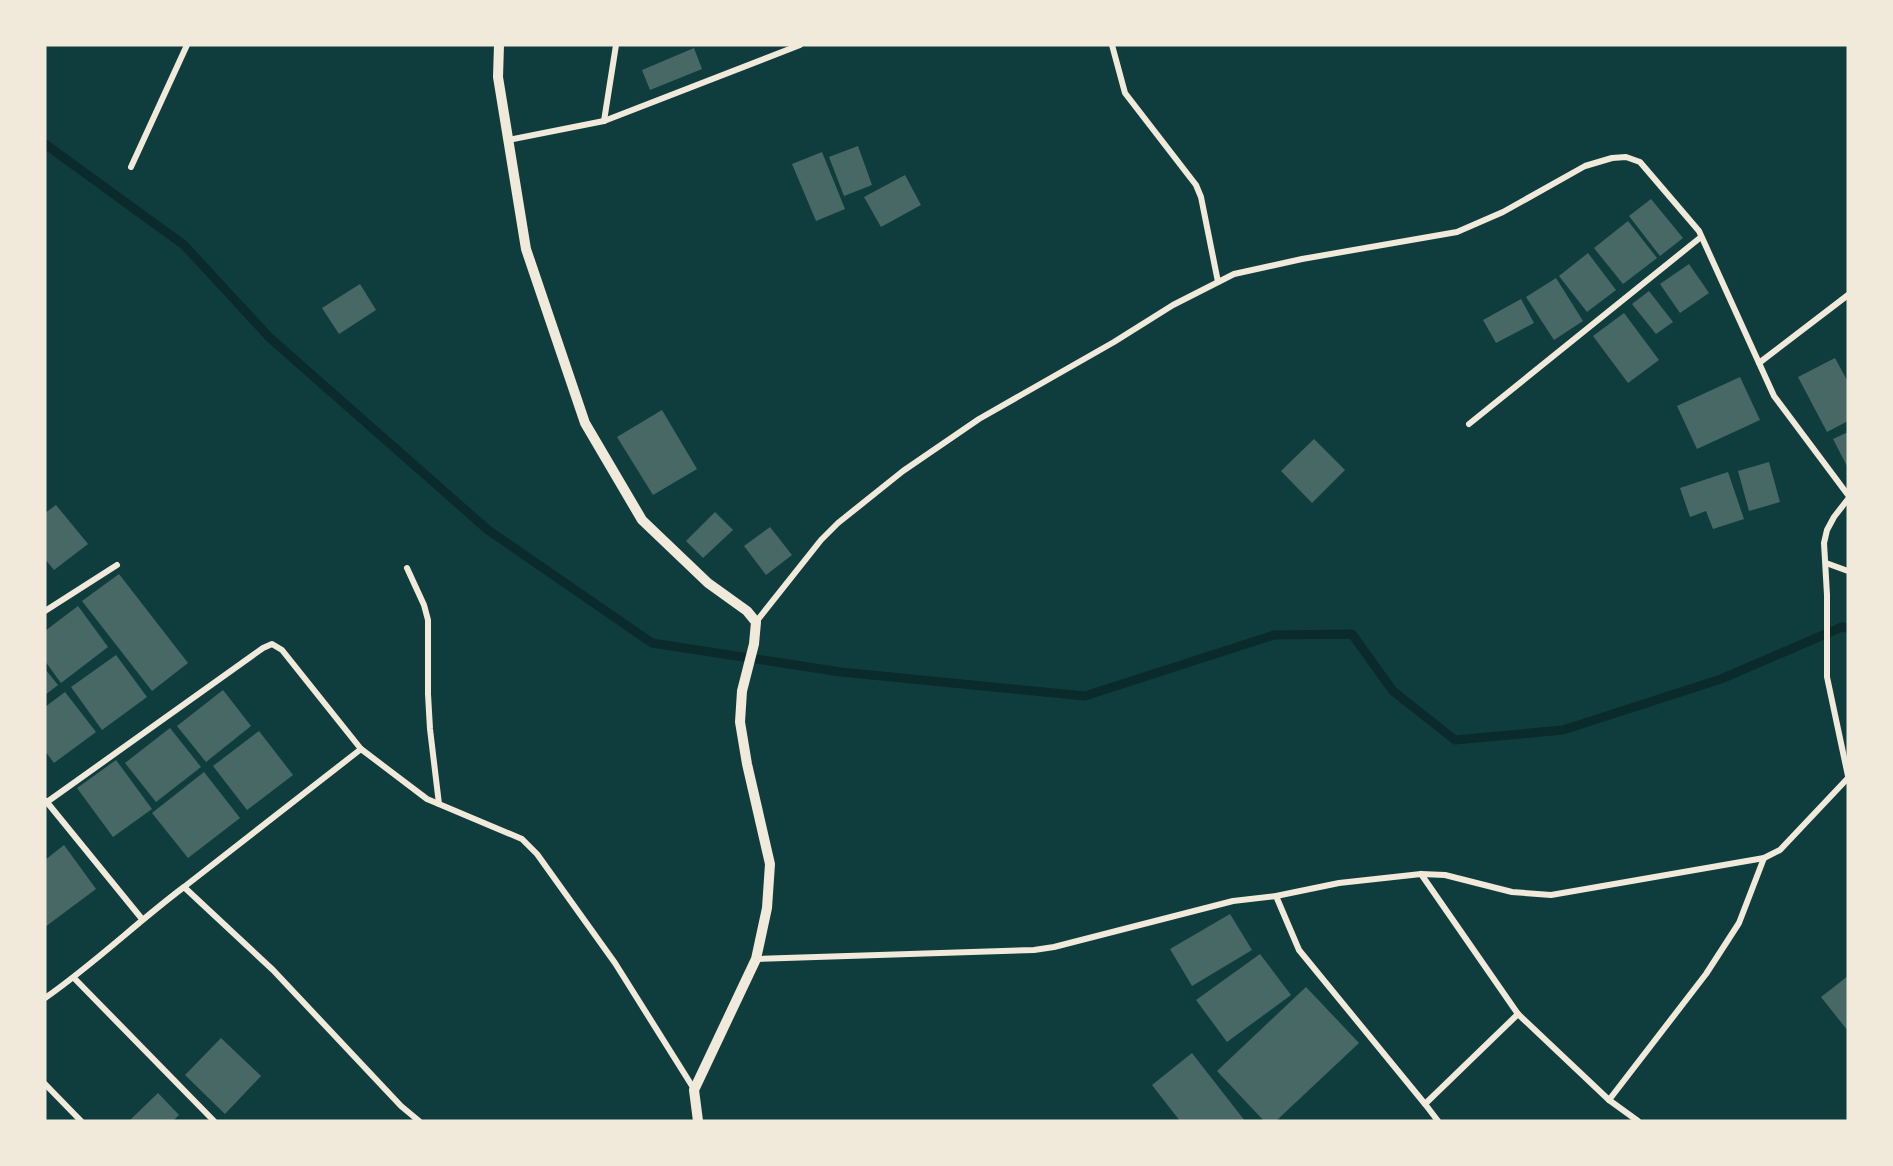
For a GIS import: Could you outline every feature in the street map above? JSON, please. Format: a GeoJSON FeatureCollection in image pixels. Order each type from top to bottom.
{"type":"FeatureCollection","features":[{"type":"Feature","properties":{"kind":"street"},"geometry":{"type":"LineString","coordinates":[[131,167],[187,45]]}},
{"type":"Feature","properties":{"kind":"street"},"geometry":{"type":"LineString","coordinates":[[499,45],[498,77],[526,249],[585,423],[642,520],[708,583],[747,611],[756,622]]}},
{"type":"Feature","properties":{"kind":"street"},"geometry":{"type":"LineString","coordinates":[[604,121],[616,45]]}},
{"type":"Feature","properties":{"kind":"street"},"geometry":{"type":"LineString","coordinates":[[508,140],[604,121],[800,45]]}},
{"type":"Feature","properties":{"kind":"street"},"geometry":{"type":"LineString","coordinates":[[1112,45],[1125,93],[1196,185],[1201,197],[1218,282]]}},
{"type":"Feature","properties":{"kind":"street"},"geometry":{"type":"LineString","coordinates":[[694,1090],[756,959],[767,908],[770,864],[747,764],[740,722],[742,691],[754,644],[756,622],[821,540],[838,523],[903,471],[979,419],[1114,342],[1173,305],[1234,274],[1302,259],[1457,232],[1503,212],[1585,166],[1619,157],[1640,162],[1699,231],[1774,396],[1848,497],[1827,530],[1824,543],[1827,595],[1827,677],[1848,777],[1780,850],[1764,858],[1551,895],[1512,892],[1445,875],[1421,874],[1339,883],[1233,902],[1034,950],[756,959]]}},
{"type":"Feature","properties":{"kind":"street"},"geometry":{"type":"LineString","coordinates":[[1469,424],[1701,237]]}},
{"type":"Feature","properties":{"kind":"street"},"geometry":{"type":"LineString","coordinates":[[1759,363],[1848,295]]}},
{"type":"Feature","properties":{"kind":"street"},"geometry":{"type":"LineString","coordinates":[[1826,563],[1848,571]]}},
{"type":"Feature","properties":{"kind":"street"},"geometry":{"type":"LineString","coordinates":[[45,611],[117,565]]}},
{"type":"Feature","properties":{"kind":"street"},"geometry":{"type":"LineString","coordinates":[[406,568],[424,604],[428,620],[430,729],[439,804]]}},
{"type":"Feature","properties":{"kind":"street"},"geometry":{"type":"LineString","coordinates":[[142,919],[46,801],[262,648],[272,644],[282,650],[361,749],[427,799],[522,839],[537,854],[615,963],[694,1090],[698,1121]]}},
{"type":"Feature","properties":{"kind":"street"},"geometry":{"type":"LineString","coordinates":[[45,999],[74,978],[142,919],[361,749]]}},
{"type":"Feature","properties":{"kind":"street"},"geometry":{"type":"LineString","coordinates":[[1609,1100],[1706,974],[1734,931],[1764,858]]}},
{"type":"Feature","properties":{"kind":"street"},"geometry":{"type":"LineString","coordinates":[[1421,874],[1518,1014],[1609,1100],[1638,1121]]}},
{"type":"Feature","properties":{"kind":"street"},"geometry":{"type":"LineString","coordinates":[[184,887],[273,970],[419,1121]]}},
{"type":"Feature","properties":{"kind":"street"},"geometry":{"type":"LineString","coordinates":[[1276,896],[1299,950],[1438,1121]]}},
{"type":"Feature","properties":{"kind":"street"},"geometry":{"type":"LineString","coordinates":[[74,978],[214,1121]]}},
{"type":"Feature","properties":{"kind":"street"},"geometry":{"type":"LineString","coordinates":[[1425,1104],[1518,1014]]}},
{"type":"Feature","properties":{"kind":"street"},"geometry":{"type":"LineString","coordinates":[[45,1084],[81,1121]]}},
{"type":"Feature","properties":{"kind":"building"},"geometry":{"type":"Polygon","coordinates":[[[694,48],[702,69],[650,90],[642,70],[694,48]]]}},
{"type":"Feature","properties":{"kind":"building"},"geometry":{"type":"Polygon","coordinates":[[[858,146],[872,185],[844,196],[829,157],[858,146]]]}},
{"type":"Feature","properties":{"kind":"building"},"geometry":{"type":"Polygon","coordinates":[[[822,152],[845,209],[816,221],[792,164],[822,152]]]}},
{"type":"Feature","properties":{"kind":"building"},"geometry":{"type":"Polygon","coordinates":[[[905,175],[921,205],[881,227],[864,197],[905,175]]]}},
{"type":"Feature","properties":{"kind":"building"},"geometry":{"type":"Polygon","coordinates":[[[1651,199],[1683,238],[1660,256],[1629,216],[1651,199]]]}},
{"type":"Feature","properties":{"kind":"building"},"geometry":{"type":"Polygon","coordinates":[[[1628,221],[1657,258],[1623,284],[1594,248],[1628,221]]]}},
{"type":"Feature","properties":{"kind":"building"},"geometry":{"type":"Polygon","coordinates":[[[1588,253],[1616,290],[1587,312],[1559,276],[1588,253]]]}},
{"type":"Feature","properties":{"kind":"building"},"geometry":{"type":"Polygon","coordinates":[[[1689,264],[1709,293],[1680,313],[1660,284],[1689,264]]]}},
{"type":"Feature","properties":{"kind":"building"},"geometry":{"type":"Polygon","coordinates":[[[1556,278],[1583,321],[1554,340],[1526,297],[1556,278]]]}},
{"type":"Feature","properties":{"kind":"building"},"geometry":{"type":"Polygon","coordinates":[[[360,284],[376,310],[339,334],[322,308],[360,284]]]}},
{"type":"Feature","properties":{"kind":"building"},"geometry":{"type":"Polygon","coordinates":[[[1649,291],[1673,322],[1656,334],[1632,304],[1649,291]]]}},
{"type":"Feature","properties":{"kind":"building"},"geometry":{"type":"Polygon","coordinates":[[[1521,299],[1534,323],[1496,343],[1483,320],[1521,299]]]}},
{"type":"Feature","properties":{"kind":"building"},"geometry":{"type":"Polygon","coordinates":[[[1624,313],[1659,360],[1628,383],[1593,336],[1624,313]]]}},
{"type":"Feature","properties":{"kind":"building"},"geometry":{"type":"Polygon","coordinates":[[[1835,358],[1848,382],[1848,421],[1827,432],[1798,377],[1835,358]]]}},
{"type":"Feature","properties":{"kind":"building"},"geometry":{"type":"Polygon","coordinates":[[[1740,377],[1760,420],[1697,449],[1677,406],[1740,377]]]}},
{"type":"Feature","properties":{"kind":"building"},"geometry":{"type":"Polygon","coordinates":[[[662,410],[697,469],[653,495],[617,437],[662,410]]]}},
{"type":"Feature","properties":{"kind":"building"},"geometry":{"type":"Polygon","coordinates":[[[1848,432],[1848,468],[1833,439],[1848,432]]]}},
{"type":"Feature","properties":{"kind":"building"},"geometry":{"type":"Polygon","coordinates":[[[1314,439],[1345,470],[1312,503],[1281,471],[1314,439]]]}},
{"type":"Feature","properties":{"kind":"building"},"geometry":{"type":"Polygon","coordinates":[[[1769,462],[1780,502],[1749,511],[1738,471],[1769,462]]]}},
{"type":"Feature","properties":{"kind":"building"},"geometry":{"type":"Polygon","coordinates":[[[1728,472],[1744,519],[1713,529],[1706,511],[1690,517],[1680,488],[1728,472]]]}},
{"type":"Feature","properties":{"kind":"building"},"geometry":{"type":"Polygon","coordinates":[[[56,505],[88,544],[54,570],[45,559],[45,513],[56,505]]]}},
{"type":"Feature","properties":{"kind":"building"},"geometry":{"type":"Polygon","coordinates":[[[715,512],[733,530],[703,558],[686,541],[715,512]]]}},
{"type":"Feature","properties":{"kind":"building"},"geometry":{"type":"Polygon","coordinates":[[[770,527],[792,555],[766,575],[744,546],[770,527]]]}},
{"type":"Feature","properties":{"kind":"building"},"geometry":{"type":"Polygon","coordinates":[[[119,574],[188,663],[152,691],[82,601],[119,574]]]}},
{"type":"Feature","properties":{"kind":"building"},"geometry":{"type":"Polygon","coordinates":[[[78,606],[108,647],[61,683],[45,661],[45,631],[78,606]]]}},
{"type":"Feature","properties":{"kind":"building"},"geometry":{"type":"Polygon","coordinates":[[[116,655],[147,697],[102,730],[71,687],[116,655]]]}},
{"type":"Feature","properties":{"kind":"building"},"geometry":{"type":"Polygon","coordinates":[[[45,669],[58,685],[45,695],[45,669]]]}},
{"type":"Feature","properties":{"kind":"building"},"geometry":{"type":"Polygon","coordinates":[[[223,690],[251,726],[206,762],[177,726],[223,690]]]}},
{"type":"Feature","properties":{"kind":"building"},"geometry":{"type":"Polygon","coordinates":[[[65,692],[96,732],[54,763],[45,751],[45,707],[65,692]]]}},
{"type":"Feature","properties":{"kind":"building"},"geometry":{"type":"Polygon","coordinates":[[[170,728],[201,767],[156,802],[125,763],[170,728]]]}},
{"type":"Feature","properties":{"kind":"building"},"geometry":{"type":"Polygon","coordinates":[[[259,731],[293,775],[247,810],[213,766],[259,731]]]}},
{"type":"Feature","properties":{"kind":"building"},"geometry":{"type":"Polygon","coordinates":[[[116,760],[152,809],[113,837],[77,788],[116,760]]]}},
{"type":"Feature","properties":{"kind":"building"},"geometry":{"type":"Polygon","coordinates":[[[204,772],[240,818],[188,858],[152,813],[204,772]]]}},
{"type":"Feature","properties":{"kind":"building"},"geometry":{"type":"Polygon","coordinates":[[[64,845],[96,889],[45,927],[45,860],[64,845]]]}},
{"type":"Feature","properties":{"kind":"building"},"geometry":{"type":"Polygon","coordinates":[[[1230,914],[1252,950],[1192,986],[1170,949],[1230,914]]]}},
{"type":"Feature","properties":{"kind":"building"},"geometry":{"type":"Polygon","coordinates":[[[1260,954],[1291,995],[1227,1042],[1196,1000],[1260,954]]]}},
{"type":"Feature","properties":{"kind":"building"},"geometry":{"type":"Polygon","coordinates":[[[1848,976],[1848,1031],[1821,997],[1848,976]]]}},
{"type":"Feature","properties":{"kind":"building"},"geometry":{"type":"Polygon","coordinates":[[[1306,987],[1359,1043],[1276,1121],[1264,1121],[1217,1071],[1306,987]]]}},
{"type":"Feature","properties":{"kind":"building"},"geometry":{"type":"Polygon","coordinates":[[[221,1038],[261,1076],[225,1114],[185,1075],[221,1038]]]}},
{"type":"Feature","properties":{"kind":"building"},"geometry":{"type":"Polygon","coordinates":[[[1192,1053],[1245,1121],[1180,1121],[1152,1085],[1192,1053]]]}},
{"type":"Feature","properties":{"kind":"building"},"geometry":{"type":"Polygon","coordinates":[[[158,1093],[179,1115],[173,1121],[129,1121],[158,1093]]]}},
{"type":"Feature","properties":{"kind":"waterway"},"geometry":{"type":"LineString","coordinates":[[45,144],[184,245],[270,338],[488,530],[652,643],[841,672],[1085,696],[1274,635],[1352,634],[1393,691],[1455,740],[1563,730],[1721,679],[1842,627],[1848,628]]}}]}
